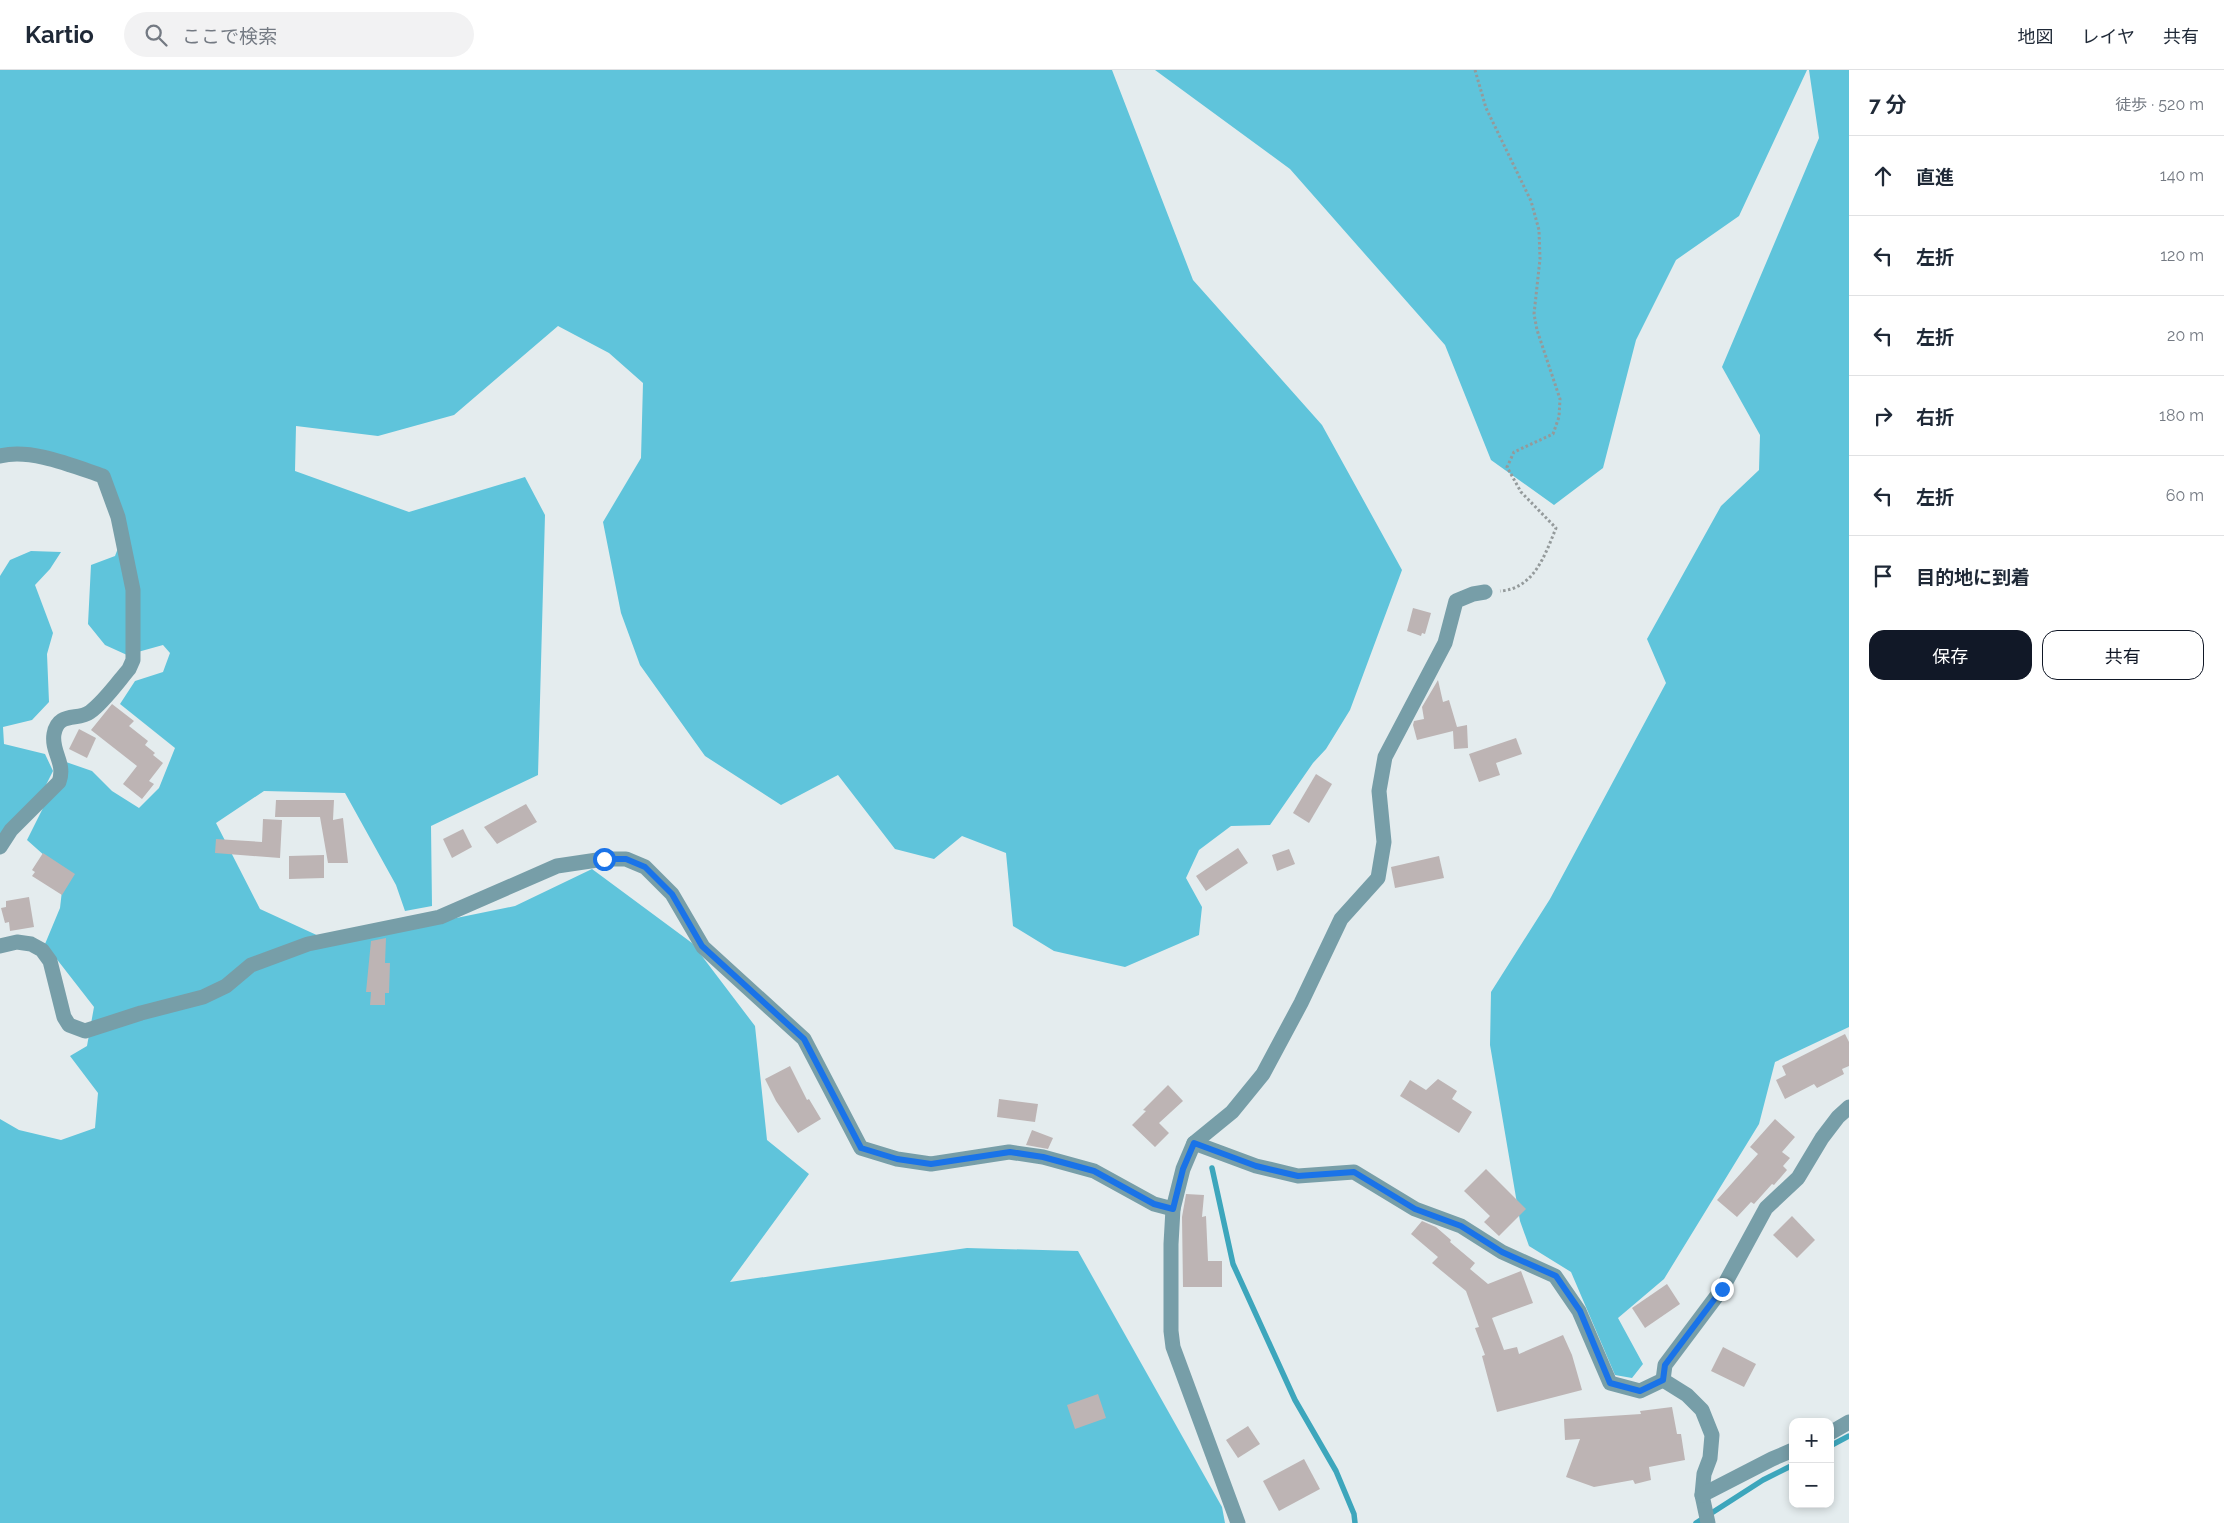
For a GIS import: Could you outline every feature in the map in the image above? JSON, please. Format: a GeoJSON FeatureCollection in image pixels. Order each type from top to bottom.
{"type":"FeatureCollection","features":[{"type":"Feature","properties":{"kind":"street"},"geometry":{"type":"LineString","coordinates":[[0,456],[14,452],[60,461],[103,476],[118,516],[133,590],[133,660],[129,669],[90,713],[68,716],[58,724],[54,733],[54,744],[63,773],[60,782],[11,830],[0,847]]}},
{"type":"Feature","properties":{"kind":"street"},"geometry":{"type":"LineString","coordinates":[[1238,1523],[1173,1347],[1171,1331],[1171,1254],[1173,1209],[1183,1169],[1194,1143],[1232,1112],[1263,1074],[1301,1003],[1341,919],[1378,878],[1384,842],[1379,791],[1385,757],[1445,643],[1456,601],[1472,594],[1485,592]]}},
{"type":"Feature","properties":{"kind":"street"},"geometry":{"type":"LineString","coordinates":[[0,946],[16,942],[31,944],[42,950],[50,961],[64,1017],[69,1026],[85,1031],[141,1013],[203,997],[226,986],[251,965],[308,944],[440,917],[557,866],[604,859],[626,859],[645,867],[672,894],[702,946],[804,1039],[861,1148],[897,1159],[931,1164],[1010,1152],[1043,1157],[1094,1171],[1154,1204],[1173,1209]]}},
{"type":"Feature","properties":{"kind":"street"},"geometry":{"type":"LineString","coordinates":[[1663,1380],[1665,1365],[1722,1289],[1766,1208],[1798,1178],[1822,1138],[1838,1117],[1849,1107]]}},
{"type":"Feature","properties":{"kind":"street"},"geometry":{"type":"LineString","coordinates":[[1194,1143],[1256,1166],[1298,1176],[1354,1172],[1415,1209],[1461,1226],[1502,1252],[1556,1276],[1580,1311],[1610,1383],[1640,1391],[1663,1380]]}},
{"type":"Feature","properties":{"kind":"street"},"geometry":{"type":"LineString","coordinates":[[1663,1380],[1687,1395],[1702,1410],[1712,1435],[1710,1458],[1704,1474],[1705,1509]]}},
{"type":"Feature","properties":{"kind":"street"},"geometry":{"type":"LineString","coordinates":[[1834,1431],[1849,1422]]}},
{"type":"Feature","properties":{"kind":"street"},"geometry":{"type":"LineString","coordinates":[[1705,1509],[1772,1459],[1789,1452]]}},
{"type":"Feature","properties":{"kind":"path"},"geometry":{"type":"LineString","coordinates":[[1476,70],[1486,108],[1532,201],[1537,223],[1540,259],[1534,314],[1537,330],[1560,399],[1559,417],[1553,434],[1514,452],[1507,467],[1520,492],[1556,528],[1546,554],[1530,580],[1509,591],[1485,592]]}},
{"type":"Feature","properties":{"kind":"shaded area"},"geometry":{"type":"Polygon","coordinates":[[[0,70],[1112,70],[1193,280],[1322,425],[1402,570],[1350,710],[1326,749],[1313,763],[1270,825],[1231,826],[1199,850],[1186,878],[1202,907],[1199,935],[1125,967],[1054,951],[1013,926],[1006,853],[962,836],[934,859],[895,849],[838,775],[781,805],[705,756],[640,665],[621,613],[603,522],[641,458],[643,383],[609,353],[558,326],[454,415],[378,436],[296,426],[295,471],[409,512],[525,477],[545,515],[538,775],[431,826],[432,906],[405,911],[396,885],[345,793],[264,791],[216,823],[260,909],[334,943],[515,906],[592,869],[692,943],[755,1026],[767,1140],[809,1174],[730,1282],[967,1248],[1078,1251],[1222,1507],[1225,1523],[0,1523],[0,1119],[19,1130],[61,1140],[95,1128],[98,1093],[70,1056],[87,1046],[94,1007],[45,944],[60,908],[64,873],[27,840],[66,762],[92,771],[112,791],[139,808],[159,788],[175,748],[120,704],[135,681],[163,672],[170,653],[163,645],[127,655],[105,645],[88,624],[91,565],[115,556],[125,530],[112,482],[76,465],[0,455],[0,70]]]}},
{"type":"Feature","properties":{"kind":"shaded area"},"geometry":{"type":"Polygon","coordinates":[[[1155,70],[1807,70],[1739,216],[1676,260],[1636,340],[1603,468],[1554,505],[1491,460],[1445,345],[1290,169],[1155,70]]]}},
{"type":"Feature","properties":{"kind":"shaded area"},"geometry":{"type":"Polygon","coordinates":[[[1809,70],[1849,70],[1849,1027],[1775,1062],[1759,1124],[1664,1279],[1618,1318],[1643,1364],[1632,1378],[1615,1375],[1571,1272],[1529,1246],[1520,1221],[1490,1045],[1491,992],[1550,899],[1666,683],[1647,639],[1721,506],[1759,470],[1760,435],[1722,367],[1819,138],[1809,70]]]}},
{"type":"Feature","properties":{"kind":"shaded area"},"geometry":{"type":"Polygon","coordinates":[[[31,551],[61,552],[50,569],[35,585],[53,633],[47,654],[49,702],[32,720],[3,727],[4,744],[45,754],[53,771],[30,817],[0,845],[0,576],[10,560],[31,551]]]}},
{"type":"Feature","properties":{"kind":"building"},"geometry":{"type":"Polygon","coordinates":[[[1413,608],[1431,613],[1425,634],[1422,633],[1421,636],[1407,631],[1413,608]]]}},
{"type":"Feature","properties":{"kind":"building"},"geometry":{"type":"Polygon","coordinates":[[[1438,680],[1443,702],[1449,700],[1457,727],[1467,725],[1468,748],[1454,749],[1453,731],[1417,740],[1413,725],[1414,721],[1424,719],[1422,707],[1438,680]]]}},
{"type":"Feature","properties":{"kind":"building"},"geometry":{"type":"Polygon","coordinates":[[[112,704],[134,721],[129,726],[148,741],[145,745],[163,763],[149,781],[154,784],[142,799],[123,784],[137,766],[91,730],[112,704]]]}},
{"type":"Feature","properties":{"kind":"building"},"geometry":{"type":"Polygon","coordinates":[[[79,729],[96,738],[87,758],[69,749],[79,729]]]}},
{"type":"Feature","properties":{"kind":"building"},"geometry":{"type":"Polygon","coordinates":[[[1516,738],[1522,754],[1496,763],[1500,775],[1479,782],[1469,754],[1516,738]]]}},
{"type":"Feature","properties":{"kind":"building"},"geometry":{"type":"Polygon","coordinates":[[[1316,774],[1332,784],[1309,823],[1293,813],[1316,774]]]}},
{"type":"Feature","properties":{"kind":"building"},"geometry":{"type":"Polygon","coordinates":[[[276,800],[334,800],[333,820],[343,818],[348,863],[328,863],[320,817],[275,817],[276,800]]]}},
{"type":"Feature","properties":{"kind":"building"},"geometry":{"type":"Polygon","coordinates":[[[526,804],[537,822],[497,844],[484,827],[526,804]]]}},
{"type":"Feature","properties":{"kind":"building"},"geometry":{"type":"Polygon","coordinates":[[[263,819],[282,820],[280,858],[215,853],[216,839],[262,842],[263,819]]]}},
{"type":"Feature","properties":{"kind":"building"},"geometry":{"type":"Polygon","coordinates":[[[463,829],[472,847],[452,858],[443,839],[463,829]]]}},
{"type":"Feature","properties":{"kind":"building"},"geometry":{"type":"Polygon","coordinates":[[[1238,848],[1248,863],[1206,891],[1196,876],[1238,848]]]}},
{"type":"Feature","properties":{"kind":"building"},"geometry":{"type":"Polygon","coordinates":[[[1289,849],[1295,864],[1277,871],[1272,855],[1289,849]]]}},
{"type":"Feature","properties":{"kind":"building"},"geometry":{"type":"Polygon","coordinates":[[[43,853],[75,874],[62,895],[32,876],[35,872],[32,870],[43,853]]]}},
{"type":"Feature","properties":{"kind":"building"},"geometry":{"type":"Polygon","coordinates":[[[324,855],[324,878],[289,879],[289,856],[324,855]]]}},
{"type":"Feature","properties":{"kind":"building"},"geometry":{"type":"Polygon","coordinates":[[[1439,856],[1444,878],[1395,888],[1391,867],[1439,856]]]}},
{"type":"Feature","properties":{"kind":"building"},"geometry":{"type":"Polygon","coordinates":[[[29,897],[34,927],[10,931],[9,922],[5,923],[1,908],[6,907],[6,901],[29,897]]]}},
{"type":"Feature","properties":{"kind":"building"},"geometry":{"type":"Polygon","coordinates":[[[386,938],[385,963],[390,963],[389,993],[385,993],[385,1005],[370,1005],[371,992],[366,992],[371,941],[386,938]]]}},
{"type":"Feature","properties":{"kind":"building"},"geometry":{"type":"Polygon","coordinates":[[[1845,1034],[1849,1042],[1849,1066],[1842,1069],[1844,1074],[1817,1088],[1814,1084],[1785,1099],[1776,1080],[1786,1075],[1782,1066],[1845,1034]]]}},
{"type":"Feature","properties":{"kind":"building"},"geometry":{"type":"Polygon","coordinates":[[[790,1066],[807,1100],[809,1099],[821,1119],[798,1133],[776,1101],[765,1079],[790,1066]]]}},
{"type":"Feature","properties":{"kind":"building"},"geometry":{"type":"Polygon","coordinates":[[[1438,1079],[1457,1091],[1452,1099],[1472,1112],[1459,1133],[1400,1096],[1410,1080],[1426,1090],[1438,1079]]]}},
{"type":"Feature","properties":{"kind":"building"},"geometry":{"type":"Polygon","coordinates":[[[1168,1085],[1183,1101],[1159,1123],[1169,1133],[1155,1147],[1132,1125],[1146,1111],[1143,1110],[1168,1085]]]}},
{"type":"Feature","properties":{"kind":"building"},"geometry":{"type":"Polygon","coordinates":[[[999,1099],[1038,1104],[1035,1122],[997,1117],[999,1099]]]}},
{"type":"Feature","properties":{"kind":"building"},"geometry":{"type":"Polygon","coordinates":[[[1775,1119],[1795,1137],[1782,1152],[1790,1158],[1783,1166],[1787,1170],[1754,1204],[1751,1202],[1737,1217],[1717,1200],[1758,1154],[1750,1147],[1775,1119]]]}},
{"type":"Feature","properties":{"kind":"building"},"geometry":{"type":"Polygon","coordinates":[[[1032,1130],[1053,1138],[1048,1149],[1026,1145],[1032,1130]]]}},
{"type":"Feature","properties":{"kind":"building"},"geometry":{"type":"Polygon","coordinates":[[[1486,1169],[1526,1209],[1499,1236],[1484,1222],[1490,1216],[1464,1191],[1486,1169]]]}},
{"type":"Feature","properties":{"kind":"building"},"geometry":{"type":"Polygon","coordinates":[[[1186,1194],[1204,1195],[1202,1217],[1206,1216],[1208,1261],[1222,1261],[1222,1287],[1183,1287],[1182,1217],[1186,1194]]]}},
{"type":"Feature","properties":{"kind":"building"},"geometry":{"type":"Polygon","coordinates":[[[1792,1216],[1815,1240],[1797,1258],[1773,1235],[1792,1216]]]}},
{"type":"Feature","properties":{"kind":"building"},"geometry":{"type":"Polygon","coordinates":[[[1422,1221],[1436,1227],[1451,1240],[1450,1242],[1475,1263],[1470,1269],[1488,1284],[1521,1271],[1533,1303],[1492,1318],[1504,1350],[1517,1347],[1519,1354],[1563,1335],[1572,1355],[1582,1390],[1497,1412],[1482,1356],[1485,1355],[1475,1328],[1479,1327],[1466,1291],[1432,1263],[1438,1257],[1411,1234],[1422,1221]]]}},
{"type":"Feature","properties":{"kind":"building"},"geometry":{"type":"Polygon","coordinates":[[[1667,1284],[1680,1304],[1645,1328],[1632,1308],[1667,1284]]]}},
{"type":"Feature","properties":{"kind":"building"},"geometry":{"type":"Polygon","coordinates":[[[1723,1347],[1756,1364],[1744,1387],[1711,1371],[1723,1347]]]}},
{"type":"Feature","properties":{"kind":"building"},"geometry":{"type":"Polygon","coordinates":[[[1098,1394],[1106,1418],[1075,1429],[1067,1405],[1098,1394]]]}},
{"type":"Feature","properties":{"kind":"building"},"geometry":{"type":"Polygon","coordinates":[[[1672,1407],[1677,1434],[1681,1434],[1685,1460],[1649,1467],[1651,1480],[1635,1484],[1633,1480],[1594,1487],[1566,1477],[1580,1439],[1565,1440],[1564,1419],[1641,1414],[1640,1411],[1672,1407]]]}},
{"type":"Feature","properties":{"kind":"building"},"geometry":{"type":"Polygon","coordinates":[[[1248,1426],[1260,1444],[1238,1458],[1226,1440],[1248,1426]]]}},
{"type":"Feature","properties":{"kind":"building"},"geometry":{"type":"Polygon","coordinates":[[[1304,1459],[1320,1489],[1279,1511],[1263,1481],[1304,1459]]]}},
{"type":"Feature","properties":{"kind":"waterway"},"geometry":{"type":"LineString","coordinates":[[1212,1168],[1233,1264],[1295,1400],[1336,1471],[1354,1514],[1355,1523]]}},
{"type":"Feature","properties":{"kind":"waterway"},"geometry":{"type":"LineString","coordinates":[[1834,1444],[1849,1436]]}},
{"type":"Feature","properties":{"kind":"waterway"},"geometry":{"type":"LineString","coordinates":[[1696,1523],[1763,1480],[1789,1467]]}},
{"type":"Feature","properties":{"kind":"route"},"geometry":{"type":"LineString","coordinates":[[604,859],[626,859],[645,867],[672,894],[702,946],[804,1039],[861,1148],[897,1159],[931,1164],[1010,1152],[1043,1157],[1094,1171],[1154,1204],[1173,1209],[1183,1169],[1194,1143],[1256,1166],[1298,1176],[1354,1172],[1415,1209],[1461,1226],[1502,1252],[1556,1276],[1580,1311],[1610,1383],[1640,1391],[1663,1380],[1665,1365],[1722,1289]]}}]}
